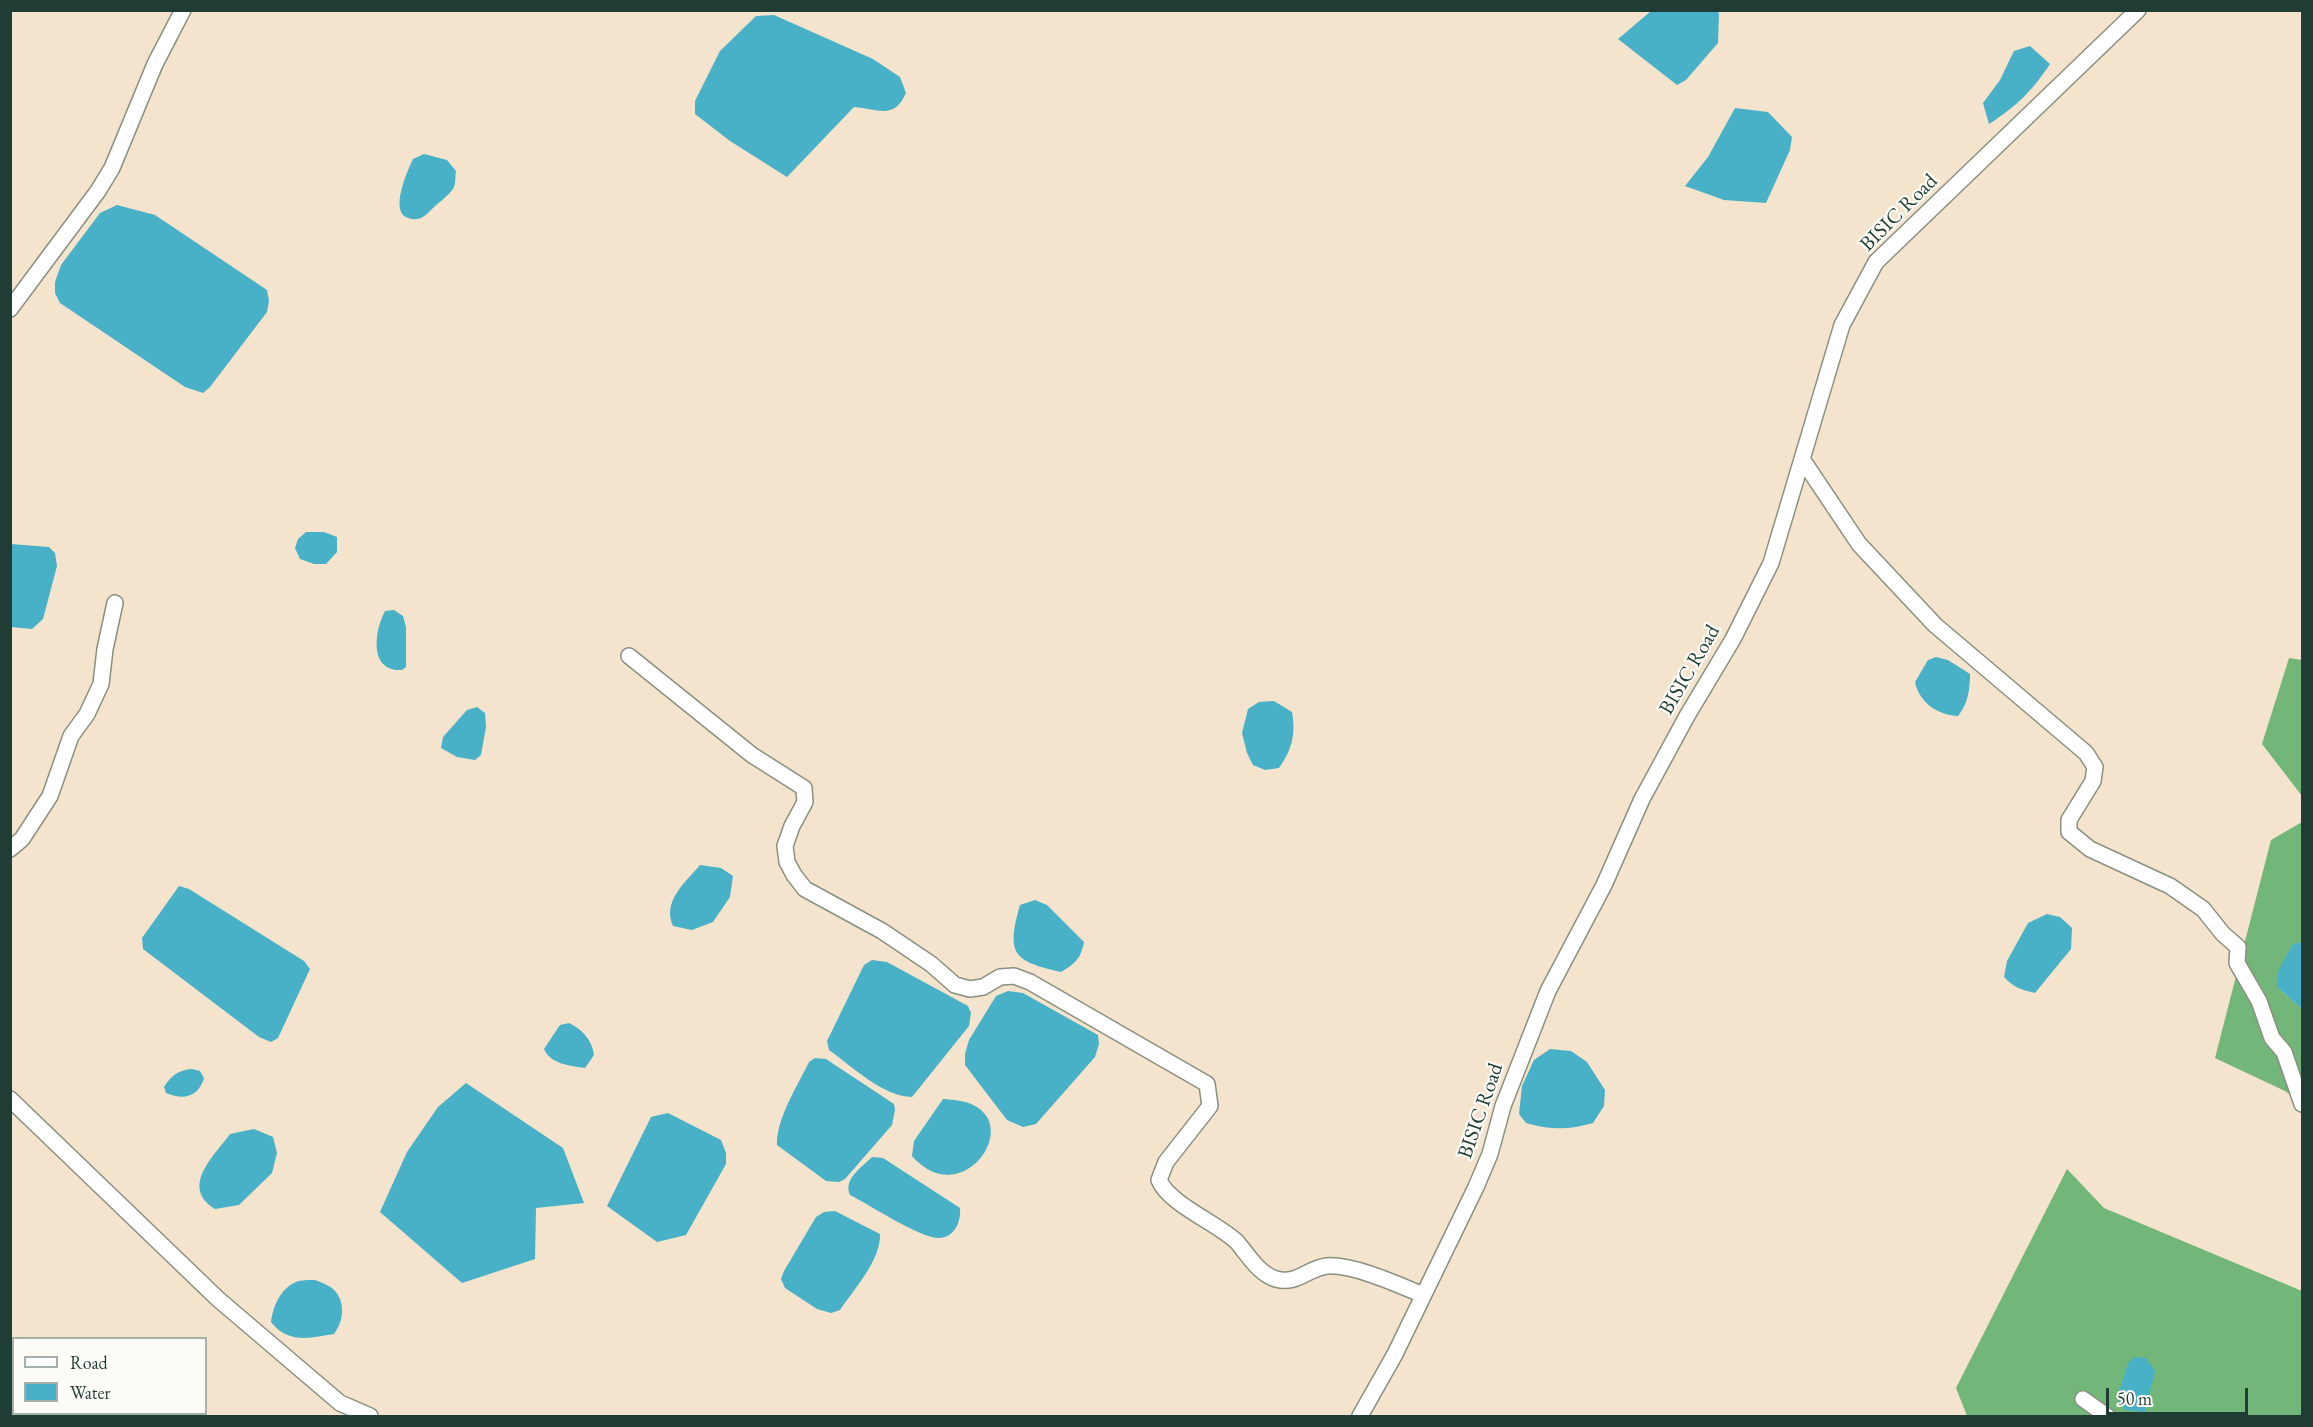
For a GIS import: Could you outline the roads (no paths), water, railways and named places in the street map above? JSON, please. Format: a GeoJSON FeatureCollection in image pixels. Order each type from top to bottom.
{"type":"FeatureCollection","features":[{"type":"Feature","properties":{"kind":"street"},"geometry":{"type":"LineString","coordinates":[[10,309],[16,292],[98,191],[112,168],[155,64],[183,10]]}},
{"type":"Feature","properties":{"kind":"street","name":"BISIC Road"},"geometry":{"type":"LineString","coordinates":[[1360,1416],[1395,1354],[1490,1154],[1503,1106],[1548,992],[1604,885],[1642,799],[1687,716],[1733,639],[1771,563],[1842,325],[1876,262],[2138,10]]}},
{"type":"Feature","properties":{"kind":"street"},"geometry":{"type":"LineString","coordinates":[[1802,459],[1859,544],[1935,625],[2086,753],[2095,767],[2093,781],[2069,820],[2069,832],[2090,849],[2170,886],[2187,897],[2203,909],[2223,934],[2238,947],[2237,963],[2259,1001],[2272,1038],[2284,1052],[2291,1078],[2302,1104]]}},
{"type":"Feature","properties":{"kind":"street"},"geometry":{"type":"LineString","coordinates":[[10,849],[21,839],[51,796],[71,736],[87,714],[101,684],[105,649],[115,603]]}},
{"type":"Feature","properties":{"kind":"street"},"geometry":{"type":"LineString","coordinates":[[629,656],[752,755],[804,788],[805,802],[792,826],[785,846],[787,862],[805,889],[882,931],[931,964],[955,985],[970,989],[983,987],[1000,977],[1014,976],[1022,979],[1207,1084],[1210,1106],[1166,1162],[1159,1180],[1161,1185],[1184,1206],[1235,1241],[1260,1270],[1274,1279],[1289,1282],[1312,1270],[1329,1266],[1351,1269],[1396,1283],[1423,1295]]}},
{"type":"Feature","properties":{"kind":"street"},"geometry":{"type":"LineString","coordinates":[[10,1099],[218,1299],[339,1403],[370,1416]]}},
{"type":"Feature","properties":{"kind":"street"},"geometry":{"type":"LineString","coordinates":[[2083,1399],[2108,1416]]}},
{"type":"Feature","properties":{"kind":"water"},"geometry":{"type":"Polygon","coordinates":[[[1651,11],[1716,11],[1719,13],[1718,43],[1686,80],[1677,85],[1618,39],[1651,11]]]}},
{"type":"Feature","properties":{"kind":"water"},"geometry":{"type":"Polygon","coordinates":[[[774,15],[873,59],[900,77],[906,93],[891,110],[878,111],[854,107],[787,177],[730,141],[695,114],[695,101],[720,51],[756,16],[774,15]]]}},
{"type":"Feature","properties":{"kind":"water"},"geometry":{"type":"Polygon","coordinates":[[[2030,46],[2050,64],[2023,97],[1989,124],[1983,103],[2000,80],[2014,51],[2030,46]]]}},
{"type":"Feature","properties":{"kind":"water"},"geometry":{"type":"Polygon","coordinates":[[[1735,108],[1768,112],[1792,137],[1790,150],[1766,203],[1724,200],[1685,186],[1708,157],[1735,108]]]}},
{"type":"Feature","properties":{"kind":"water"},"geometry":{"type":"Polygon","coordinates":[[[424,154],[447,160],[456,171],[455,185],[422,218],[412,219],[403,214],[400,208],[401,191],[413,159],[424,154]]]}},
{"type":"Feature","properties":{"kind":"water"},"geometry":{"type":"Polygon","coordinates":[[[117,205],[155,215],[267,290],[269,301],[267,312],[203,393],[185,387],[60,303],[55,293],[55,282],[61,265],[100,213],[117,205]]]}},
{"type":"Feature","properties":{"kind":"water"},"geometry":{"type":"Polygon","coordinates":[[[306,532],[324,532],[337,537],[337,552],[326,564],[314,564],[300,559],[295,548],[298,539],[306,532]]]}},
{"type":"Feature","properties":{"kind":"water"},"geometry":{"type":"Polygon","coordinates":[[[11,544],[49,547],[55,553],[57,566],[43,619],[32,629],[11,627],[11,544]]]}},
{"type":"Feature","properties":{"kind":"water"},"geometry":{"type":"Polygon","coordinates":[[[394,610],[403,616],[406,627],[406,667],[402,670],[391,669],[384,665],[377,649],[381,620],[385,611],[394,610]]]}},
{"type":"Feature","properties":{"kind":"water"},"geometry":{"type":"Polygon","coordinates":[[[1936,657],[1948,660],[1970,674],[1968,696],[1958,716],[1936,710],[1920,696],[1917,689],[1915,682],[1928,660],[1936,657]]]}},
{"type":"Feature","properties":{"kind":"water"},"geometry":{"type":"Polygon","coordinates":[[[1274,701],[1292,712],[1293,735],[1290,748],[1279,768],[1265,770],[1253,765],[1242,733],[1248,709],[1259,702],[1274,701]]]}},
{"type":"Feature","properties":{"kind":"water"},"geometry":{"type":"Polygon","coordinates":[[[477,707],[485,713],[486,727],[481,755],[475,760],[457,757],[441,748],[443,737],[467,710],[477,707]]]}},
{"type":"Feature","properties":{"kind":"water"},"geometry":{"type":"Polygon","coordinates":[[[700,865],[721,868],[733,876],[730,897],[713,922],[692,930],[673,926],[670,908],[673,900],[700,865]]]}},
{"type":"Feature","properties":{"kind":"water"},"geometry":{"type":"Polygon","coordinates":[[[179,886],[189,889],[304,961],[310,969],[278,1038],[271,1042],[259,1037],[143,949],[142,938],[179,886]]]}},
{"type":"Feature","properties":{"kind":"water"},"geometry":{"type":"Polygon","coordinates":[[[1035,900],[1047,905],[1084,942],[1077,960],[1061,972],[1032,964],[1023,959],[1017,953],[1014,945],[1020,905],[1035,900]]]}},
{"type":"Feature","properties":{"kind":"water"},"geometry":{"type":"Polygon","coordinates":[[[2047,914],[2060,917],[2072,928],[2071,949],[2035,993],[2018,988],[2004,977],[2007,961],[2028,923],[2047,914]]]}},
{"type":"Feature","properties":{"kind":"water"},"geometry":{"type":"Polygon","coordinates":[[[2302,942],[2302,1009],[2277,987],[2278,975],[2284,959],[2293,944],[2302,942]]]}},
{"type":"Feature","properties":{"kind":"water"},"geometry":{"type":"Polygon","coordinates":[[[872,960],[887,962],[968,1006],[971,1013],[969,1026],[912,1097],[890,1092],[879,1086],[829,1050],[827,1041],[864,965],[872,960]]]}},
{"type":"Feature","properties":{"kind":"water"},"geometry":{"type":"Polygon","coordinates":[[[1008,991],[1023,993],[1098,1035],[1099,1044],[1095,1057],[1036,1124],[1023,1127],[1007,1120],[965,1065],[969,1040],[996,996],[1008,991]]]}},
{"type":"Feature","properties":{"kind":"water"},"geometry":{"type":"Polygon","coordinates":[[[569,1023],[583,1032],[591,1045],[594,1055],[585,1068],[556,1061],[544,1049],[560,1025],[569,1023]]]}},
{"type":"Feature","properties":{"kind":"water"},"geometry":{"type":"Polygon","coordinates":[[[1550,1049],[1571,1051],[1587,1062],[1605,1090],[1604,1106],[1593,1123],[1568,1128],[1543,1127],[1526,1123],[1519,1114],[1522,1086],[1534,1060],[1550,1049]]]}},
{"type":"Feature","properties":{"kind":"water"},"geometry":{"type":"Polygon","coordinates":[[[815,1058],[826,1059],[894,1104],[892,1125],[845,1179],[839,1182],[826,1181],[777,1145],[780,1124],[788,1102],[809,1062],[815,1058]]]}},
{"type":"Feature","properties":{"kind":"water"},"geometry":{"type":"Polygon","coordinates":[[[192,1069],[200,1071],[204,1078],[198,1090],[184,1097],[166,1093],[164,1087],[172,1077],[179,1072],[192,1069]]]}},
{"type":"Feature","properties":{"kind":"water"},"geometry":{"type":"Polygon","coordinates":[[[466,1083],[563,1148],[584,1203],[536,1208],[535,1259],[462,1283],[380,1212],[407,1152],[438,1107],[466,1083]]]}},
{"type":"Feature","properties":{"kind":"water"},"geometry":{"type":"Polygon","coordinates":[[[943,1099],[963,1101],[975,1106],[987,1117],[991,1132],[987,1147],[978,1161],[965,1171],[948,1175],[930,1171],[912,1156],[914,1141],[943,1099]]]}},
{"type":"Feature","properties":{"kind":"water"},"geometry":{"type":"Polygon","coordinates":[[[668,1113],[721,1140],[726,1153],[726,1164],[686,1235],[657,1242],[607,1206],[651,1117],[668,1113]]]}},
{"type":"Feature","properties":{"kind":"water"},"geometry":{"type":"Polygon","coordinates":[[[254,1129],[273,1137],[277,1153],[272,1173],[239,1205],[215,1209],[205,1200],[200,1191],[203,1172],[230,1134],[254,1129]]]}},
{"type":"Feature","properties":{"kind":"water"},"geometry":{"type":"Polygon","coordinates":[[[872,1157],[883,1158],[960,1208],[958,1224],[953,1232],[938,1238],[929,1236],[907,1227],[850,1195],[851,1179],[872,1157]]]}},
{"type":"Feature","properties":{"kind":"water"},"geometry":{"type":"Polygon","coordinates":[[[835,1211],[880,1234],[876,1254],[866,1274],[840,1310],[831,1313],[817,1309],[785,1288],[781,1279],[816,1217],[824,1212],[835,1211]]]}},
{"type":"Feature","properties":{"kind":"water"},"geometry":{"type":"Polygon","coordinates":[[[303,1280],[315,1280],[331,1288],[340,1299],[342,1317],[337,1329],[334,1334],[308,1338],[285,1334],[271,1322],[278,1299],[290,1285],[303,1280]]]}},
{"type":"Feature","properties":{"kind":"water"},"geometry":{"type":"Polygon","coordinates":[[[2135,1357],[2146,1358],[2155,1371],[2145,1412],[2125,1410],[2117,1398],[2128,1363],[2135,1357]]]}}]}
